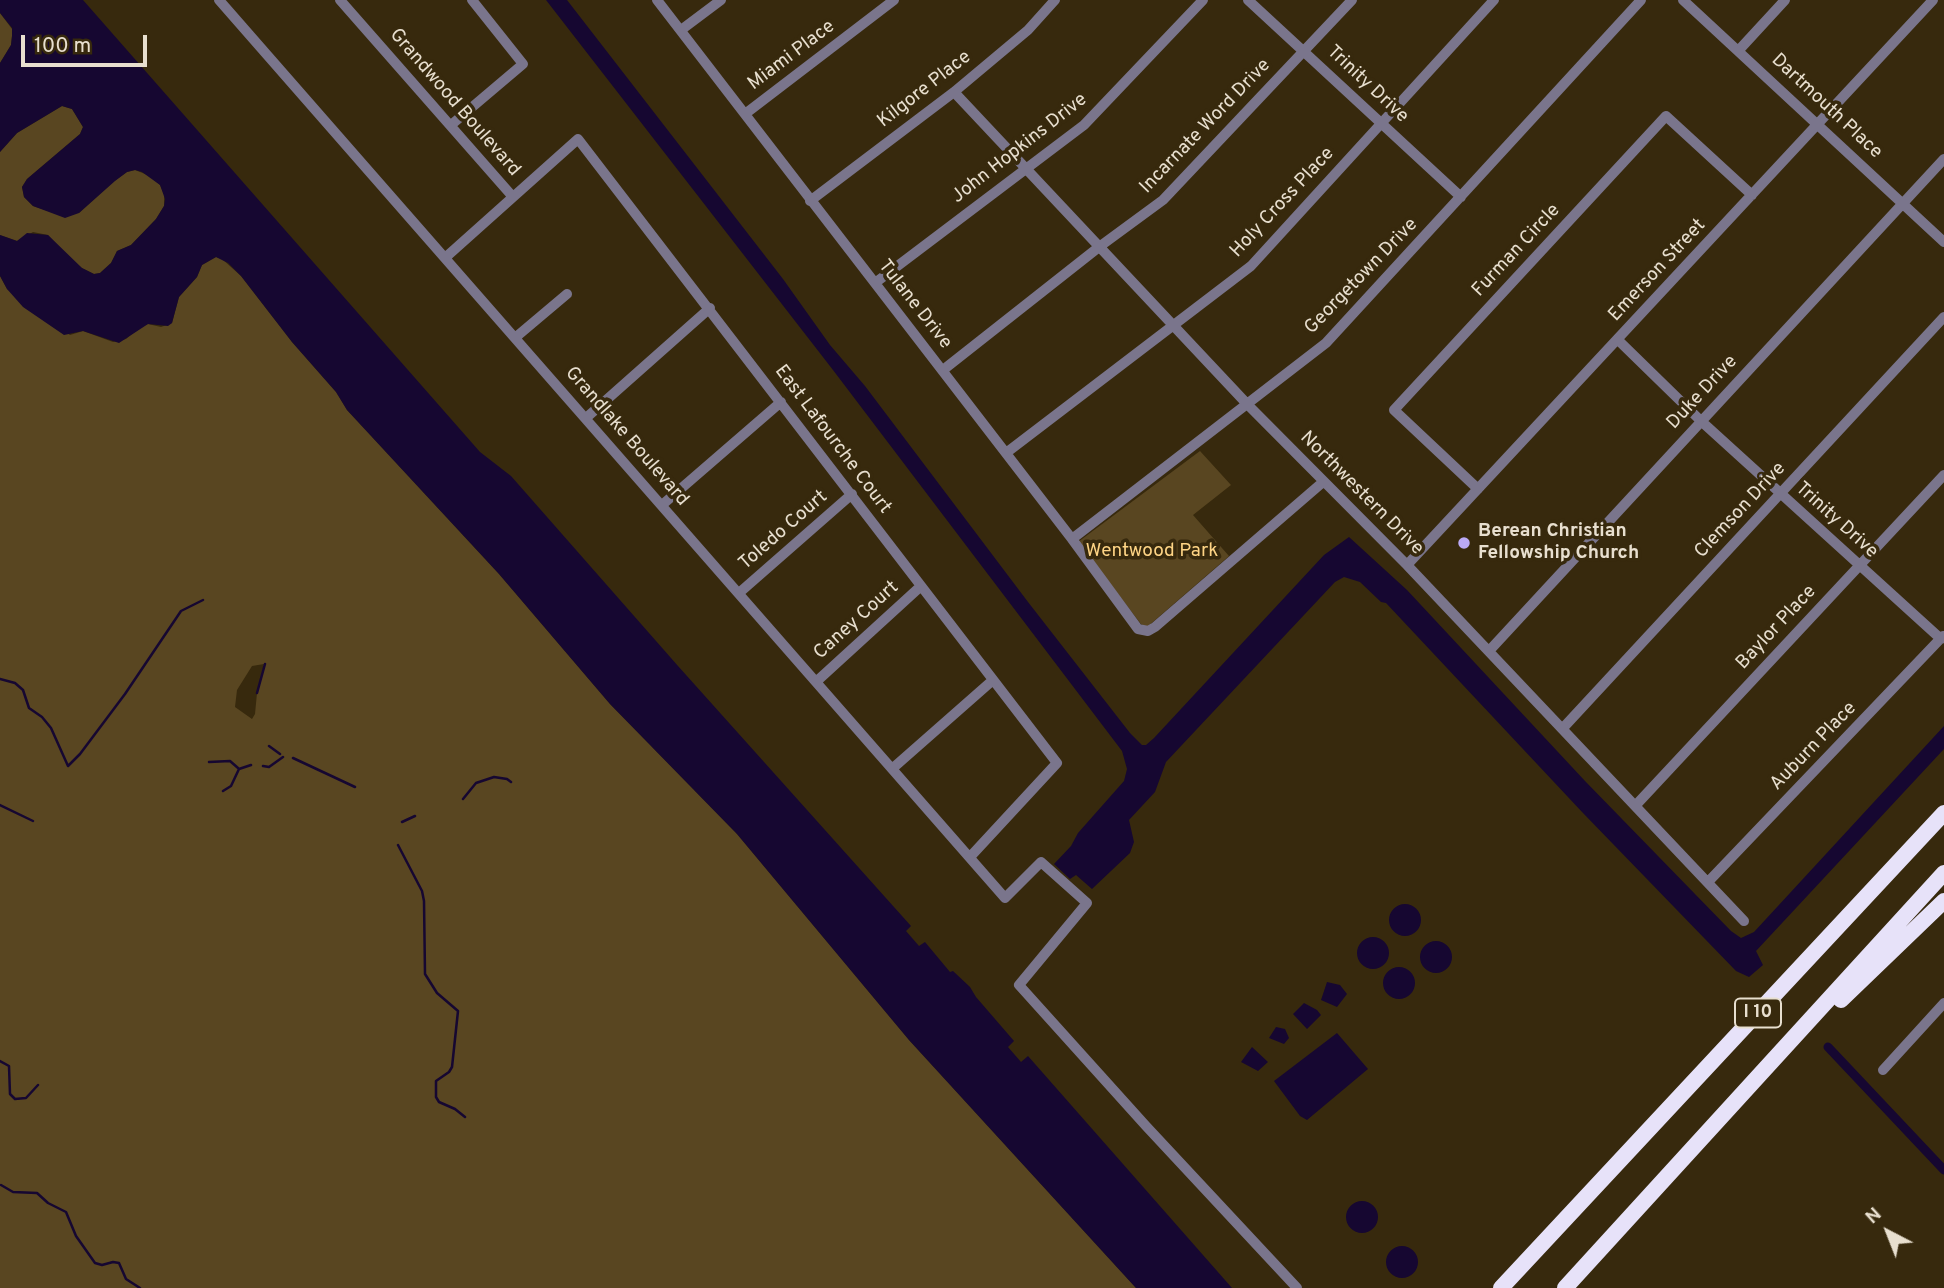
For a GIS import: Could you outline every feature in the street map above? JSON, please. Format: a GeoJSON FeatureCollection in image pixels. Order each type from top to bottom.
{"type":"FeatureCollection","features":[{"type":"Feature","properties":{"kind":"highway","name":"I 10"},"geometry":{"type":"LineString","coordinates":[[1501,1288],[1944,813]]}},
{"type":"Feature","properties":{"kind":"highway","name":"I 10"},"geometry":{"type":"LineString","coordinates":[[1565,1288],[1944,873]]}},
{"type":"Feature","properties":{"kind":"highway"},"geometry":{"type":"LineString","coordinates":[[1769,1066],[1884,961],[1944,901]]}},
{"type":"Feature","properties":{"kind":"street","name":"Grandlake Boulevard"},"geometry":{"type":"LineString","coordinates":[[219,0],[1005,898],[1041,862],[1087,903],[1019,985],[1297,1288]]}},
{"type":"Feature","properties":{"kind":"street","name":"Grandwood Boulevard"},"geometry":{"type":"LineString","coordinates":[[340,0],[513,197]]}},
{"type":"Feature","properties":{"kind":"street"},"geometry":{"type":"LineString","coordinates":[[451,125],[523,64],[472,0]]}},
{"type":"Feature","properties":{"kind":"street","name":"Tulane Drive"},"geometry":{"type":"LineString","coordinates":[[657,0],[943,370],[1135,625],[1143,631],[1155,627],[1324,482]]}},
{"type":"Feature","properties":{"kind":"street"},"geometry":{"type":"LineString","coordinates":[[681,30],[721,0]]}},
{"type":"Feature","properties":{"kind":"street","name":"Miami Place"},"geometry":{"type":"LineString","coordinates":[[745,114],[894,0]]}},
{"type":"Feature","properties":{"kind":"street","name":"Kilgore Place"},"geometry":{"type":"LineString","coordinates":[[810,201],[954,92],[1028,30],[1055,0]]}},
{"type":"Feature","properties":{"kind":"street","name":"John Hopkins Drive"},"geometry":{"type":"LineString","coordinates":[[876,283],[1084,125],[1203,0]]}},
{"type":"Feature","properties":{"kind":"street","name":"Trinity Drive"},"geometry":{"type":"LineString","coordinates":[[1248,0],[1461,197]]}},
{"type":"Feature","properties":{"kind":"street","name":"Incarnate Word Drive"},"geometry":{"type":"LineString","coordinates":[[943,370],[1163,200],[1352,0]]}},
{"type":"Feature","properties":{"kind":"street","name":"Holy Cross Place"},"geometry":{"type":"LineString","coordinates":[[1006,453],[1251,266],[1494,0]]}},
{"type":"Feature","properties":{"kind":"street","name":"Georgetown Drive"},"geometry":{"type":"LineString","coordinates":[[1072,539],[1326,343],[1641,0]]}},
{"type":"Feature","properties":{"kind":"street","name":"Dartmouth Place"},"geometry":{"type":"LineString","coordinates":[[1683,0],[1944,242]]}},
{"type":"Feature","properties":{"kind":"street"},"geometry":{"type":"LineString","coordinates":[[1739,50],[1785,0]]}},
{"type":"Feature","properties":{"kind":"street","name":"Emerson Street"},"geometry":{"type":"LineString","coordinates":[[1407,565],[1933,0]]}},
{"type":"Feature","properties":{"kind":"street","name":"Northwestern Drive"},"geometry":{"type":"LineString","coordinates":[[954,92],[1248,405],[1407,565],[1744,920]]}},
{"type":"Feature","properties":{"kind":"street","name":"Furman Circle"},"geometry":{"type":"LineString","coordinates":[[1478,489],[1394,411],[1666,116],[1752,195]]}},
{"type":"Feature","properties":{"kind":"street","name":"East Lafourche Court"},"geometry":{"type":"LineString","coordinates":[[513,197],[578,139],[1057,763],[970,857]]}},
{"type":"Feature","properties":{"kind":"street","name":"Duke Drive"},"geometry":{"type":"LineString","coordinates":[[1489,651],[1944,159]]}},
{"type":"Feature","properties":{"kind":"street"},"geometry":{"type":"LineString","coordinates":[[446,257],[513,197]]}},
{"type":"Feature","properties":{"kind":"street"},"geometry":{"type":"LineString","coordinates":[[516,337],[567,294]]}},
{"type":"Feature","properties":{"kind":"street"},"geometry":{"type":"LineString","coordinates":[[586,418],[710,308]]}},
{"type":"Feature","properties":{"kind":"street","name":"Clemson Drive"},"geometry":{"type":"LineString","coordinates":[[1563,728],[1944,317]]}},
{"type":"Feature","properties":{"kind":"street","name":"Trinity Drive"},"geometry":{"type":"LineString","coordinates":[[1618,340],[1780,494],[1942,637]]}},
{"type":"Feature","properties":{"kind":"street"},"geometry":{"type":"LineString","coordinates":[[662,505],[781,402]]}},
{"type":"Feature","properties":{"kind":"street","name":"Baylor Place"},"geometry":{"type":"LineString","coordinates":[[1636,805],[1944,475]]}},
{"type":"Feature","properties":{"kind":"street","name":"Toledo Court"},"geometry":{"type":"LineString","coordinates":[[739,593],[852,494]]}},
{"type":"Feature","properties":{"kind":"street","name":"Caney Court"},"geometry":{"type":"LineString","coordinates":[[817,681],[921,586]]}},
{"type":"Feature","properties":{"kind":"street","name":"Auburn Place"},"geometry":{"type":"LineString","coordinates":[[1708,882],[1942,637]]}},
{"type":"Feature","properties":{"kind":"street"},"geometry":{"type":"LineString","coordinates":[[893,768],[993,680]]}},
{"type":"Feature","properties":{"kind":"street"},"geometry":{"type":"LineString","coordinates":[[1882,1070],[1944,1003]]}},
{"type":"Feature","properties":{"kind":"green space"},"geometry":{"type":"Polygon","coordinates":[[[0,13],[12,29],[12,36],[11,45],[0,63],[0,13]]]}},
{"type":"Feature","properties":{"kind":"green space"},"geometry":{"type":"Polygon","coordinates":[[[62,106],[72,109],[83,127],[80,134],[27,179],[22,187],[24,197],[33,206],[48,211],[79,213],[114,181],[135,170],[150,176],[160,185],[164,194],[164,206],[156,219],[131,245],[117,251],[111,263],[100,273],[94,274],[82,268],[48,235],[33,232],[17,241],[0,235],[0,152],[17,133],[62,106]]]}},
{"type":"Feature","properties":{"kind":"green space"},"geometry":{"type":"Polygon","coordinates":[[[216,257],[241,276],[292,342],[336,392],[347,410],[499,574],[610,704],[737,834],[909,1040],[1136,1288],[0,1288],[0,276],[7,289],[70,335],[83,331],[113,342],[126,339],[148,324],[161,327],[172,323],[179,297],[197,277],[202,265],[216,257]],[[264,664],[252,666],[237,690],[235,707],[252,719],[264,664]]]}},
{"type":"Feature","properties":{"kind":"green space","name":"Wentwood Park"},"geometry":{"type":"Polygon","coordinates":[[[1200,451],[1231,485],[1193,515],[1229,556],[1147,627],[1141,624],[1078,542],[1200,451]]]}},
{"type":"Feature","properties":{"kind":"shaded area"},"geometry":{"type":"Polygon","coordinates":[[[0,0],[83,0],[480,452],[511,476],[911,926],[906,931],[919,946],[925,942],[950,972],[953,971],[970,987],[1014,1041],[1008,1047],[1021,1062],[1028,1056],[1232,1288],[1136,1288],[909,1040],[737,834],[610,704],[499,574],[347,410],[336,392],[228,263],[216,257],[202,265],[197,277],[179,297],[172,323],[168,326],[148,324],[119,343],[83,331],[64,335],[23,307],[7,289],[0,276],[0,235],[17,241],[27,233],[48,235],[82,268],[94,274],[100,273],[111,263],[117,251],[131,245],[156,219],[165,199],[160,185],[135,170],[127,172],[115,181],[79,213],[65,218],[33,206],[24,197],[22,187],[27,179],[80,134],[83,127],[72,109],[62,106],[17,133],[0,152],[0,63],[11,45],[12,28],[0,13],[0,0]]]}},
{"type":"Feature","properties":{"kind":"shaded area"},"geometry":{"type":"Polygon","coordinates":[[[546,0],[567,0],[1028,602],[1142,745],[1154,738],[1324,555],[1349,537],[1407,590],[1585,781],[1731,931],[1741,938],[1754,932],[1944,726],[1944,749],[1756,951],[1763,965],[1749,977],[1736,971],[1386,603],[1381,602],[1360,582],[1344,577],[1335,582],[1166,762],[1155,792],[1129,820],[1134,842],[1130,853],[1092,889],[1076,875],[1070,879],[1054,864],[1124,781],[1127,769],[1122,751],[833,370],[546,0]]]}},
{"type":"Feature","properties":{"kind":"shaded area"},"geometry":{"type":"Polygon","coordinates":[[[1405,904],[1416,909],[1421,920],[1416,931],[1405,936],[1394,931],[1389,920],[1394,909],[1405,904]]]}},
{"type":"Feature","properties":{"kind":"shaded area"},"geometry":{"type":"Polygon","coordinates":[[[1373,937],[1385,941],[1389,953],[1385,965],[1373,969],[1361,965],[1357,953],[1361,941],[1373,937]]]}},
{"type":"Feature","properties":{"kind":"shaded area"},"geometry":{"type":"Polygon","coordinates":[[[1436,941],[1448,945],[1452,957],[1448,969],[1436,973],[1424,969],[1420,957],[1424,945],[1436,941]]]}},
{"type":"Feature","properties":{"kind":"shaded area"},"geometry":{"type":"Polygon","coordinates":[[[1399,967],[1411,971],[1415,983],[1411,995],[1399,999],[1387,995],[1383,983],[1387,971],[1399,967]]]}},
{"type":"Feature","properties":{"kind":"shaded area"},"geometry":{"type":"Polygon","coordinates":[[[1327,982],[1340,985],[1347,994],[1337,1007],[1321,1000],[1327,982]]]}},
{"type":"Feature","properties":{"kind":"shaded area"},"geometry":{"type":"Polygon","coordinates":[[[1304,1003],[1321,1015],[1307,1029],[1293,1014],[1304,1003]]]}},
{"type":"Feature","properties":{"kind":"shaded area"},"geometry":{"type":"Polygon","coordinates":[[[1276,1027],[1285,1029],[1289,1038],[1284,1044],[1269,1038],[1276,1027]]]}},
{"type":"Feature","properties":{"kind":"shaded area"},"geometry":{"type":"Polygon","coordinates":[[[1337,1033],[1368,1069],[1307,1120],[1300,1116],[1274,1081],[1337,1033]]]}},
{"type":"Feature","properties":{"kind":"shaded area"},"geometry":{"type":"Polygon","coordinates":[[[1252,1047],[1268,1062],[1258,1071],[1241,1062],[1252,1047]]]}},
{"type":"Feature","properties":{"kind":"shaded area"},"geometry":{"type":"Polygon","coordinates":[[[1362,1201],[1374,1205],[1378,1217],[1374,1229],[1362,1233],[1350,1229],[1346,1217],[1350,1205],[1362,1201]]]}},
{"type":"Feature","properties":{"kind":"shaded area"},"geometry":{"type":"Polygon","coordinates":[[[1402,1246],[1414,1250],[1418,1262],[1414,1274],[1402,1278],[1390,1274],[1386,1262],[1390,1250],[1402,1246]]]}},
{"type":"Feature","properties":{"kind":"waterway"},"geometry":{"type":"LineString","coordinates":[[0,679],[15,683],[23,690],[29,708],[51,728],[68,766],[125,694],[181,611],[203,600]]}},
{"type":"Feature","properties":{"kind":"waterway"},"geometry":{"type":"LineString","coordinates":[[257,693],[265,664]]}},
{"type":"Feature","properties":{"kind":"waterway"},"geometry":{"type":"LineString","coordinates":[[269,746],[280,754]]}},
{"type":"Feature","properties":{"kind":"waterway"},"geometry":{"type":"LineString","coordinates":[[263,766],[269,767],[283,757]]}},
{"type":"Feature","properties":{"kind":"waterway"},"geometry":{"type":"LineString","coordinates":[[293,758],[355,787]]}},
{"type":"Feature","properties":{"kind":"waterway"},"geometry":{"type":"LineString","coordinates":[[209,762],[230,761],[238,768]]}},
{"type":"Feature","properties":{"kind":"waterway"},"geometry":{"type":"LineString","coordinates":[[223,791],[231,786],[239,769],[251,765]]}},
{"type":"Feature","properties":{"kind":"waterway"},"geometry":{"type":"LineString","coordinates":[[463,799],[476,783],[494,777],[511,782]]}},
{"type":"Feature","properties":{"kind":"waterway"},"geometry":{"type":"LineString","coordinates":[[0,805],[33,821]]}},
{"type":"Feature","properties":{"kind":"waterway"},"geometry":{"type":"LineString","coordinates":[[402,822],[415,816]]}},
{"type":"Feature","properties":{"kind":"waterway"},"geometry":{"type":"LineString","coordinates":[[398,845],[422,891],[425,974],[437,993],[458,1011],[452,1067],[436,1081],[436,1097],[439,1102],[465,1117]]}},
{"type":"Feature","properties":{"kind":"waterway"},"geometry":{"type":"LineString","coordinates":[[1828,1047],[1944,1170]]}},
{"type":"Feature","properties":{"kind":"waterway"},"geometry":{"type":"LineString","coordinates":[[0,1061],[9,1066],[10,1094],[15,1099],[26,1098],[38,1085]]}},
{"type":"Feature","properties":{"kind":"waterway"},"geometry":{"type":"LineString","coordinates":[[1,1185],[13,1192],[37,1193],[48,1203],[66,1212],[76,1236],[95,1263],[119,1263],[126,1279],[140,1288]]}},
{"type":"Feature","properties":{"kind":"place","name":"Berean Christian Fellowship Church"},"geometry":{"type":"Point","coordinates":[1464,543]}}]}
